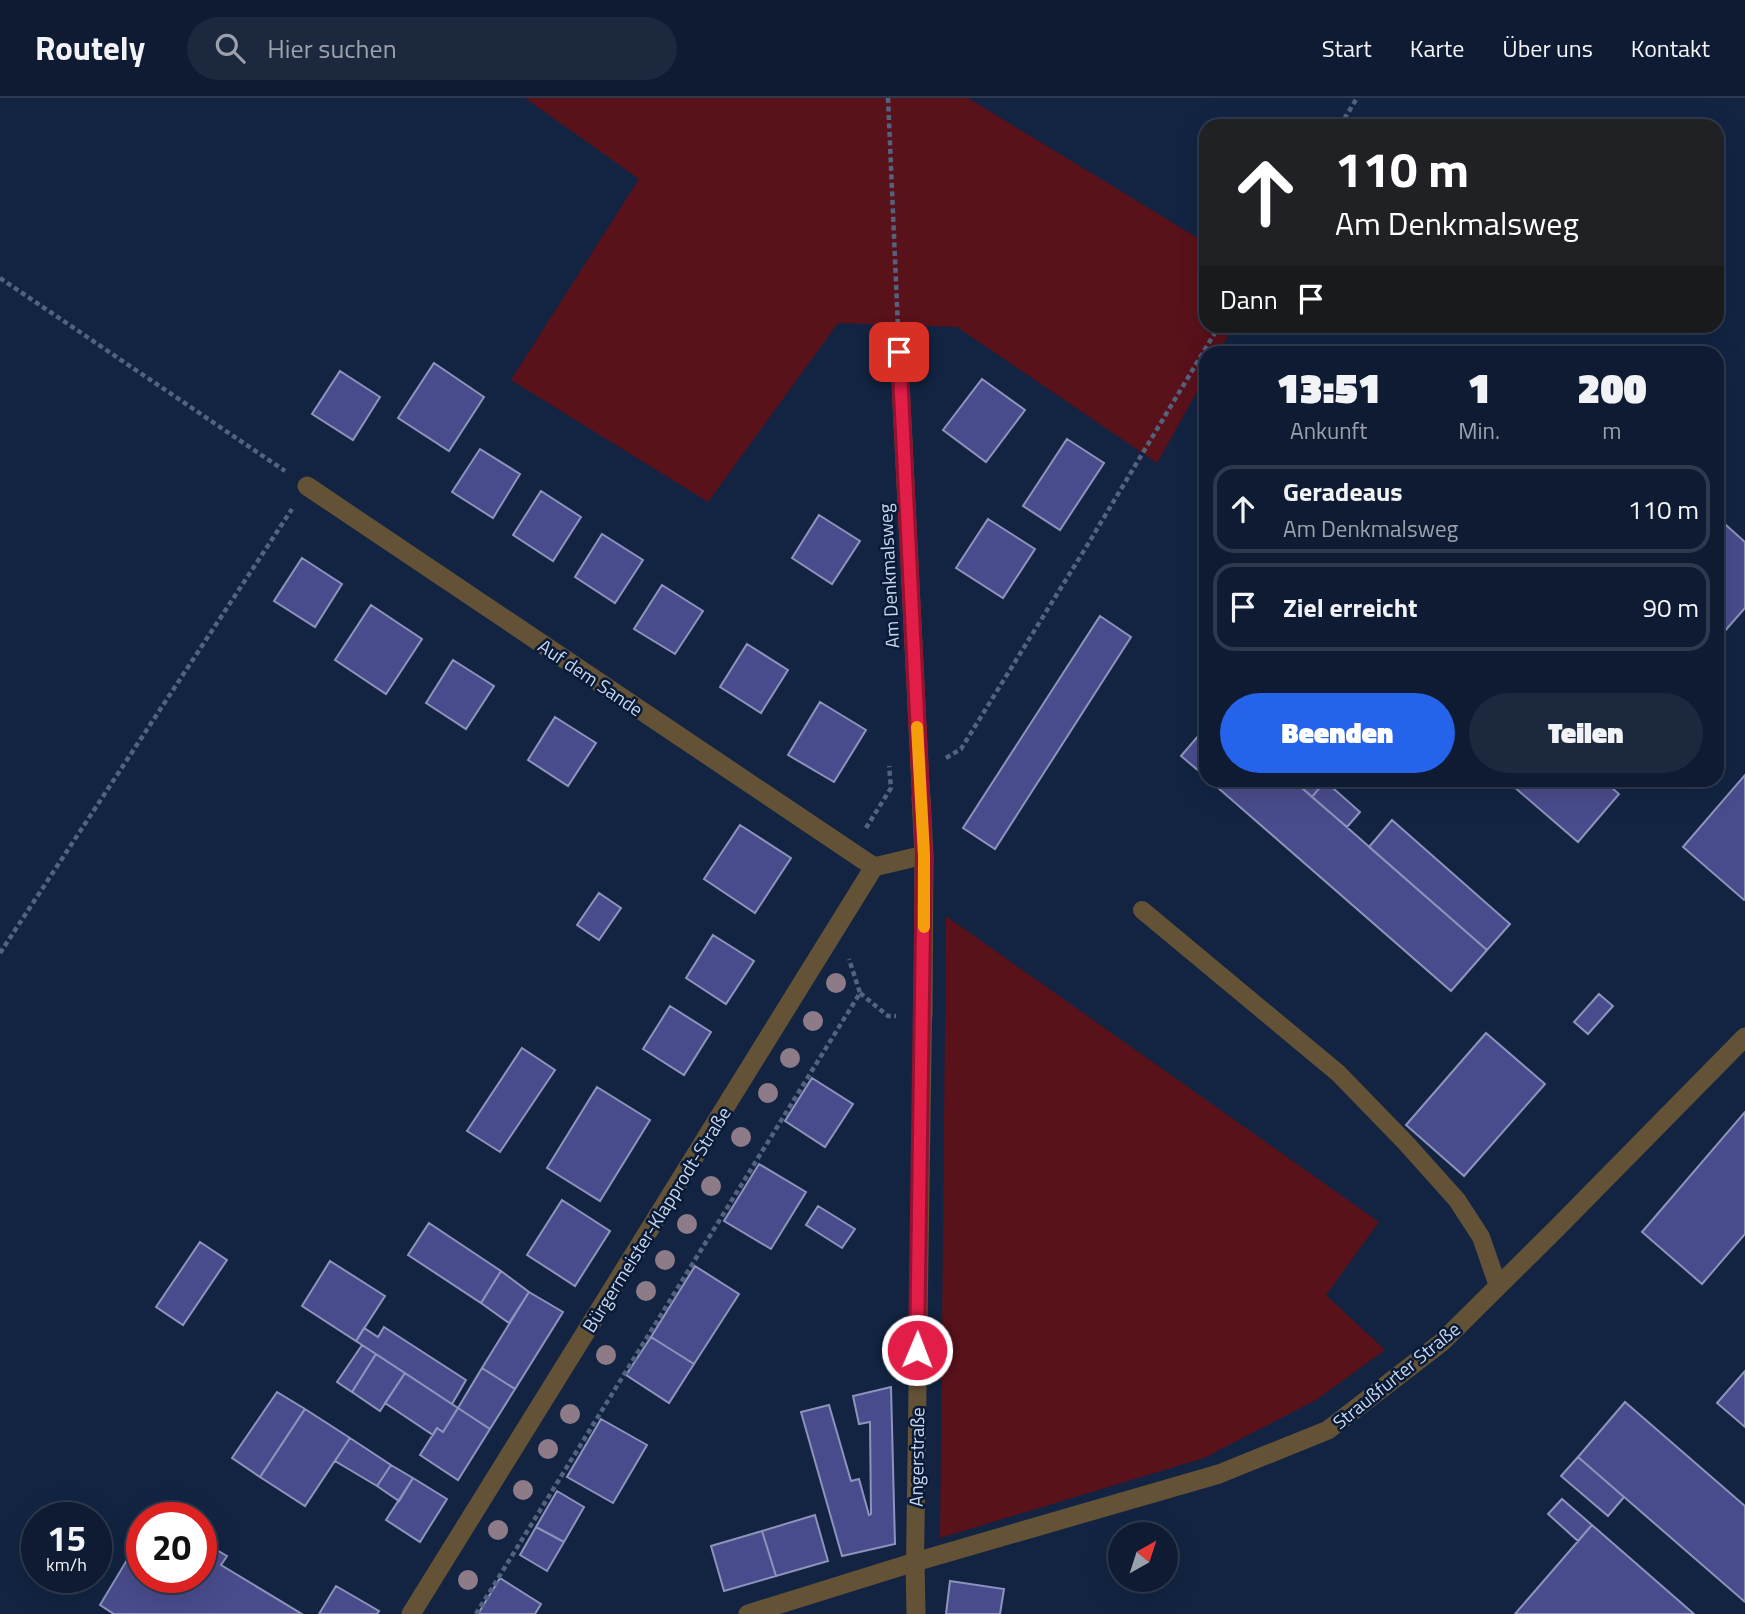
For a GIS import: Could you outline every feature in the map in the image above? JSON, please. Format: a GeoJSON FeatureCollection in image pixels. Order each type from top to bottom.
{"type":"FeatureCollection","features":[{"type":"Feature","properties":{"kind":"street","name":"Auf dem Sande"},"geometry":{"type":"LineString","coordinates":[[307,486],[874,867]]}},
{"type":"Feature","properties":{"kind":"street","name":"Angerstraße"},"geometry":{"type":"LineString","coordinates":[[921,797],[924,855],[923,1015]]}},
{"type":"Feature","properties":{"kind":"street"},"geometry":{"type":"LineString","coordinates":[[874,867],[924,855]]}},
{"type":"Feature","properties":{"kind":"street","name":"Bürgermeister-Klapprodt-Straße"},"geometry":{"type":"LineString","coordinates":[[411,1614],[874,867]]}},
{"type":"Feature","properties":{"kind":"street","name":"Straußfurter Straße"},"geometry":{"type":"LineString","coordinates":[[748,1614],[915,1562],[1219,1475],[1328,1430],[1441,1342],[1745,1037]]}},
{"type":"Feature","properties":{"kind":"street","name":"Angerstraße"},"geometry":{"type":"LineString","coordinates":[[915,1562],[915,1614]]}},
{"type":"Feature","properties":{"kind":"lane","name":"Am Denkmalsweg"},"geometry":{"type":"LineString","coordinates":[[899,352],[921,797]]}},
{"type":"Feature","properties":{"kind":"lane"},"geometry":{"type":"LineString","coordinates":[[1142,910],[1338,1073],[1405,1142],[1457,1200],[1481,1237],[1498,1286]]}},
{"type":"Feature","properties":{"kind":"lane","name":"Angerstraße"},"geometry":{"type":"LineString","coordinates":[[915,1562],[923,1015]]}},
{"type":"Feature","properties":{"kind":"path"},"geometry":{"type":"LineString","coordinates":[[888,98],[899,352]]}},
{"type":"Feature","properties":{"kind":"path"},"geometry":{"type":"LineString","coordinates":[[1344,119],[1357,98]]}},
{"type":"Feature","properties":{"kind":"path"},"geometry":{"type":"LineString","coordinates":[[0,278],[307,486],[0,953]]}},
{"type":"Feature","properties":{"kind":"path"},"geometry":{"type":"LineString","coordinates":[[919,762],[941,761],[961,749],[1199,359]]}},
{"type":"Feature","properties":{"kind":"path"},"geometry":{"type":"LineString","coordinates":[[851,852],[891,788],[889,766]]}},
{"type":"Feature","properties":{"kind":"path"},"geometry":{"type":"LineString","coordinates":[[830,939],[846,950],[860,993],[888,1016],[923,1015]]}},
{"type":"Feature","properties":{"kind":"path"},"geometry":{"type":"LineString","coordinates":[[476,1614],[860,993]]}},
{"type":"Feature","properties":{"kind":"shaded area"},"geometry":{"type":"Polygon","coordinates":[[[525,98],[968,98],[1199,239],[1199,333],[1230,333],[1222,346],[1199,346],[1199,388],[1157,463],[957,327],[838,323],[708,502],[511,380],[639,179],[525,98]]]}},
{"type":"Feature","properties":{"kind":"shaded area"},"geometry":{"type":"Polygon","coordinates":[[[946,916],[1379,1222],[1326,1295],[1385,1350],[1316,1400],[1204,1458],[940,1538],[946,916]]]}},
{"type":"Feature","properties":{"kind":"building"},"geometry":{"type":"Polygon","coordinates":[[[434,363],[484,397],[449,451],[398,418],[434,363]]]}},
{"type":"Feature","properties":{"kind":"building"},"geometry":{"type":"Polygon","coordinates":[[[340,371],[380,397],[353,440],[312,414],[340,371]]]}},
{"type":"Feature","properties":{"kind":"building"},"geometry":{"type":"Polygon","coordinates":[[[982,379],[1025,410],[986,462],[943,430],[982,379]]]}},
{"type":"Feature","properties":{"kind":"building"},"geometry":{"type":"Polygon","coordinates":[[[1067,439],[1104,463],[1060,530],[1023,506],[1067,439]]]}},
{"type":"Feature","properties":{"kind":"building"},"geometry":{"type":"Polygon","coordinates":[[[480,449],[520,474],[493,518],[452,492],[480,449]]]}},
{"type":"Feature","properties":{"kind":"building"},"geometry":{"type":"Polygon","coordinates":[[[541,491],[581,517],[553,561],[513,535],[541,491]]]}},
{"type":"Feature","properties":{"kind":"building"},"geometry":{"type":"Polygon","coordinates":[[[819,515],[860,541],[832,584],[792,558],[819,515]]]}},
{"type":"Feature","properties":{"kind":"building"},"geometry":{"type":"Polygon","coordinates":[[[988,519],[1035,549],[1003,598],[956,568],[988,519]]]}},
{"type":"Feature","properties":{"kind":"building"},"geometry":{"type":"Polygon","coordinates":[[[1724,523],[1745,542],[1745,608],[1724,632],[1724,523]]]}},
{"type":"Feature","properties":{"kind":"building"},"geometry":{"type":"Polygon","coordinates":[[[602,534],[643,560],[615,603],[575,577],[602,534]]]}},
{"type":"Feature","properties":{"kind":"building"},"geometry":{"type":"Polygon","coordinates":[[[302,558],[342,584],[315,627],[274,601],[302,558]]]}},
{"type":"Feature","properties":{"kind":"building"},"geometry":{"type":"Polygon","coordinates":[[[662,585],[703,611],[675,654],[634,629],[662,585]]]}},
{"type":"Feature","properties":{"kind":"building"},"geometry":{"type":"Polygon","coordinates":[[[371,605],[422,639],[386,694],[335,660],[371,605]]]}},
{"type":"Feature","properties":{"kind":"building"},"geometry":{"type":"Polygon","coordinates":[[[1100,616],[1131,637],[995,849],[963,828],[1100,616]]]}},
{"type":"Feature","properties":{"kind":"building"},"geometry":{"type":"Polygon","coordinates":[[[747,644],[788,670],[761,713],[720,687],[747,644]]]}},
{"type":"Feature","properties":{"kind":"building"},"geometry":{"type":"Polygon","coordinates":[[[453,660],[494,686],[466,729],[426,703],[453,660]]]}},
{"type":"Feature","properties":{"kind":"building"},"geometry":{"type":"Polygon","coordinates":[[[820,702],[866,730],[834,782],[788,755],[820,702]]]}},
{"type":"Feature","properties":{"kind":"building"},"geometry":{"type":"Polygon","coordinates":[[[555,717],[596,743],[568,786],[528,760],[555,717]]]}},
{"type":"Feature","properties":{"kind":"building"},"geometry":{"type":"Polygon","coordinates":[[[1199,735],[1199,771],[1181,756],[1199,735]]]}},
{"type":"Feature","properties":{"kind":"building"},"geometry":{"type":"Polygon","coordinates":[[[1745,775],[1745,899],[1744,900],[1683,847],[1745,775]]]}},
{"type":"Feature","properties":{"kind":"building"},"geometry":{"type":"Polygon","coordinates":[[[1217,787],[1301,787],[1487,950],[1451,991],[1217,787]]]}},
{"type":"Feature","properties":{"kind":"building"},"geometry":{"type":"Polygon","coordinates":[[[1301,787],[1320,787],[1312,797],[1301,787]]]}},
{"type":"Feature","properties":{"kind":"building"},"geometry":{"type":"Polygon","coordinates":[[[1320,787],[1332,787],[1360,812],[1347,827],[1312,797],[1320,787]]]}},
{"type":"Feature","properties":{"kind":"building"},"geometry":{"type":"Polygon","coordinates":[[[1514,787],[1611,787],[1619,794],[1578,842],[1514,787]]]}},
{"type":"Feature","properties":{"kind":"building"},"geometry":{"type":"Polygon","coordinates":[[[1392,820],[1510,924],[1487,950],[1369,847],[1392,820]]]}},
{"type":"Feature","properties":{"kind":"building"},"geometry":{"type":"Polygon","coordinates":[[[740,825],[791,858],[755,913],[704,879],[740,825]]]}},
{"type":"Feature","properties":{"kind":"building"},"geometry":{"type":"Polygon","coordinates":[[[599,893],[621,908],[599,940],[577,925],[599,893]]]}},
{"type":"Feature","properties":{"kind":"building"},"geometry":{"type":"Polygon","coordinates":[[[713,935],[754,961],[726,1004],[686,978],[713,935]]]}},
{"type":"Feature","properties":{"kind":"building"},"geometry":{"type":"Polygon","coordinates":[[[1599,994],[1613,1006],[1588,1034],[1574,1022],[1599,994]]]}},
{"type":"Feature","properties":{"kind":"building"},"geometry":{"type":"Polygon","coordinates":[[[670,1006],[711,1032],[684,1075],[643,1049],[670,1006]]]}},
{"type":"Feature","properties":{"kind":"building"},"geometry":{"type":"Polygon","coordinates":[[[1486,1033],[1545,1084],[1464,1176],[1406,1125],[1486,1033]]]}},
{"type":"Feature","properties":{"kind":"building"},"geometry":{"type":"Polygon","coordinates":[[[522,1048],[555,1070],[500,1152],[467,1131],[522,1048]]]}},
{"type":"Feature","properties":{"kind":"building"},"geometry":{"type":"Polygon","coordinates":[[[812,1078],[853,1104],[825,1147],[785,1121],[812,1078]]]}},
{"type":"Feature","properties":{"kind":"building"},"geometry":{"type":"Polygon","coordinates":[[[597,1087],[650,1120],[600,1201],[547,1168],[597,1087]]]}},
{"type":"Feature","properties":{"kind":"building"},"geometry":{"type":"Polygon","coordinates":[[[1745,1112],[1745,1234],[1702,1284],[1642,1232],[1745,1112]]]}},
{"type":"Feature","properties":{"kind":"building"},"geometry":{"type":"Polygon","coordinates":[[[759,1164],[806,1192],[771,1249],[724,1221],[759,1164]]]}},
{"type":"Feature","properties":{"kind":"building"},"geometry":{"type":"Polygon","coordinates":[[[562,1200],[610,1231],[575,1286],[527,1255],[562,1200]]]}},
{"type":"Feature","properties":{"kind":"building"},"geometry":{"type":"Polygon","coordinates":[[[818,1206],[855,1229],[842,1248],[806,1225],[818,1206]]]}},
{"type":"Feature","properties":{"kind":"building"},"geometry":{"type":"Polygon","coordinates":[[[429,1223],[501,1271],[481,1303],[408,1255],[429,1223]]]}},
{"type":"Feature","properties":{"kind":"building"},"geometry":{"type":"Polygon","coordinates":[[[200,1242],[227,1260],[183,1325],[156,1307],[200,1242]]]}},
{"type":"Feature","properties":{"kind":"building"},"geometry":{"type":"Polygon","coordinates":[[[330,1261],[385,1296],[356,1341],[302,1306],[330,1261]]]}},
{"type":"Feature","properties":{"kind":"building"},"geometry":{"type":"Polygon","coordinates":[[[695,1266],[739,1294],[694,1364],[651,1337],[695,1266]]]}},
{"type":"Feature","properties":{"kind":"building"},"geometry":{"type":"Polygon","coordinates":[[[501,1271],[529,1292],[509,1323],[481,1303],[501,1271]]]}},
{"type":"Feature","properties":{"kind":"building"},"geometry":{"type":"Polygon","coordinates":[[[529,1292],[563,1312],[515,1389],[482,1368],[529,1292]]]}},
{"type":"Feature","properties":{"kind":"building"},"geometry":{"type":"Polygon","coordinates":[[[384,1327],[466,1380],[452,1404],[356,1341],[364,1328],[378,1337],[384,1327]]]}},
{"type":"Feature","properties":{"kind":"building"},"geometry":{"type":"Polygon","coordinates":[[[651,1337],[694,1364],[669,1403],[626,1375],[651,1337]]]}},
{"type":"Feature","properties":{"kind":"building"},"geometry":{"type":"Polygon","coordinates":[[[362,1345],[376,1354],[352,1392],[337,1382],[362,1345]]]}},
{"type":"Feature","properties":{"kind":"building"},"geometry":{"type":"Polygon","coordinates":[[[376,1354],[405,1373],[380,1411],[352,1392],[376,1354]]]}},
{"type":"Feature","properties":{"kind":"building"},"geometry":{"type":"Polygon","coordinates":[[[482,1368],[515,1389],[490,1429],[458,1408],[482,1368]]]}},
{"type":"Feature","properties":{"kind":"building"},"geometry":{"type":"Polygon","coordinates":[[[1745,1371],[1745,1427],[1717,1403],[1745,1371]]]}},
{"type":"Feature","properties":{"kind":"building"},"geometry":{"type":"Polygon","coordinates":[[[405,1373],[458,1408],[443,1432],[437,1428],[433,1435],[385,1403],[405,1373]]]}},
{"type":"Feature","properties":{"kind":"building"},"geometry":{"type":"Polygon","coordinates":[[[891,1387],[895,1544],[842,1556],[801,1412],[829,1405],[851,1481],[859,1479],[869,1515],[870,1422],[859,1424],[853,1396],[891,1387]]]}},
{"type":"Feature","properties":{"kind":"building"},"geometry":{"type":"Polygon","coordinates":[[[277,1392],[305,1409],[260,1477],[232,1458],[277,1392]]]}},
{"type":"Feature","properties":{"kind":"building"},"geometry":{"type":"Polygon","coordinates":[[[1625,1402],[1745,1506],[1745,1602],[1578,1457],[1625,1402]]]}},
{"type":"Feature","properties":{"kind":"building"},"geometry":{"type":"Polygon","coordinates":[[[458,1408],[490,1429],[458,1480],[420,1455],[437,1428],[443,1432],[458,1408]]]}},
{"type":"Feature","properties":{"kind":"building"},"geometry":{"type":"Polygon","coordinates":[[[305,1409],[350,1438],[305,1506],[260,1477],[305,1409]]]}},
{"type":"Feature","properties":{"kind":"building"},"geometry":{"type":"Polygon","coordinates":[[[601,1419],[647,1445],[613,1503],[567,1477],[601,1419]]]}},
{"type":"Feature","properties":{"kind":"building"},"geometry":{"type":"Polygon","coordinates":[[[350,1438],[391,1465],[377,1486],[335,1461],[350,1438]]]}},
{"type":"Feature","properties":{"kind":"building"},"geometry":{"type":"Polygon","coordinates":[[[1578,1457],[1624,1497],[1608,1516],[1561,1476],[1578,1457]]]}},
{"type":"Feature","properties":{"kind":"building"},"geometry":{"type":"Polygon","coordinates":[[[391,1465],[413,1478],[399,1501],[377,1486],[391,1465]]]}},
{"type":"Feature","properties":{"kind":"building"},"geometry":{"type":"Polygon","coordinates":[[[413,1478],[447,1499],[420,1542],[386,1520],[413,1478]]]}},
{"type":"Feature","properties":{"kind":"building"},"geometry":{"type":"Polygon","coordinates":[[[557,1491],[584,1507],[564,1542],[536,1527],[557,1491]]]}},
{"type":"Feature","properties":{"kind":"building"},"geometry":{"type":"Polygon","coordinates":[[[1562,1499],[1592,1525],[1578,1541],[1548,1514],[1562,1499]]]}},
{"type":"Feature","properties":{"kind":"building"},"geometry":{"type":"Polygon","coordinates":[[[815,1515],[828,1561],[776,1576],[762,1531],[815,1515]]]}},
{"type":"Feature","properties":{"kind":"building"},"geometry":{"type":"Polygon","coordinates":[[[1592,1525],[1694,1614],[1515,1614],[1592,1525]]]}},
{"type":"Feature","properties":{"kind":"building"},"geometry":{"type":"Polygon","coordinates":[[[536,1527],[564,1542],[547,1571],[520,1555],[536,1527]]]}},
{"type":"Feature","properties":{"kind":"building"},"geometry":{"type":"Polygon","coordinates":[[[762,1531],[776,1576],[724,1591],[711,1546],[762,1531]]]}},
{"type":"Feature","properties":{"kind":"building"},"geometry":{"type":"Polygon","coordinates":[[[217,1550],[227,1556],[221,1565],[302,1614],[114,1614],[100,1605],[107,1593],[112,1593],[112,1585],[126,1562],[126,1593],[217,1593],[217,1550]]]}},
{"type":"Feature","properties":{"kind":"building"},"geometry":{"type":"Polygon","coordinates":[[[500,1578],[541,1604],[535,1614],[478,1614],[500,1578]]]}},
{"type":"Feature","properties":{"kind":"building"},"geometry":{"type":"Polygon","coordinates":[[[950,1581],[1004,1589],[1000,1614],[946,1614],[950,1581]]]}},
{"type":"Feature","properties":{"kind":"building"},"geometry":{"type":"Polygon","coordinates":[[[336,1586],[379,1611],[377,1614],[319,1614],[336,1586]]]}},
{"type":"Feature","properties":{"kind":"slow traffic"},"geometry":{"type":"LineString","coordinates":[[917,727],[924,855],[924,927]]}},
{"type":"Feature","properties":{"kind":"route"},"geometry":{"type":"LineString","coordinates":[[899,352],[924,855],[917,1350]]}}]}
